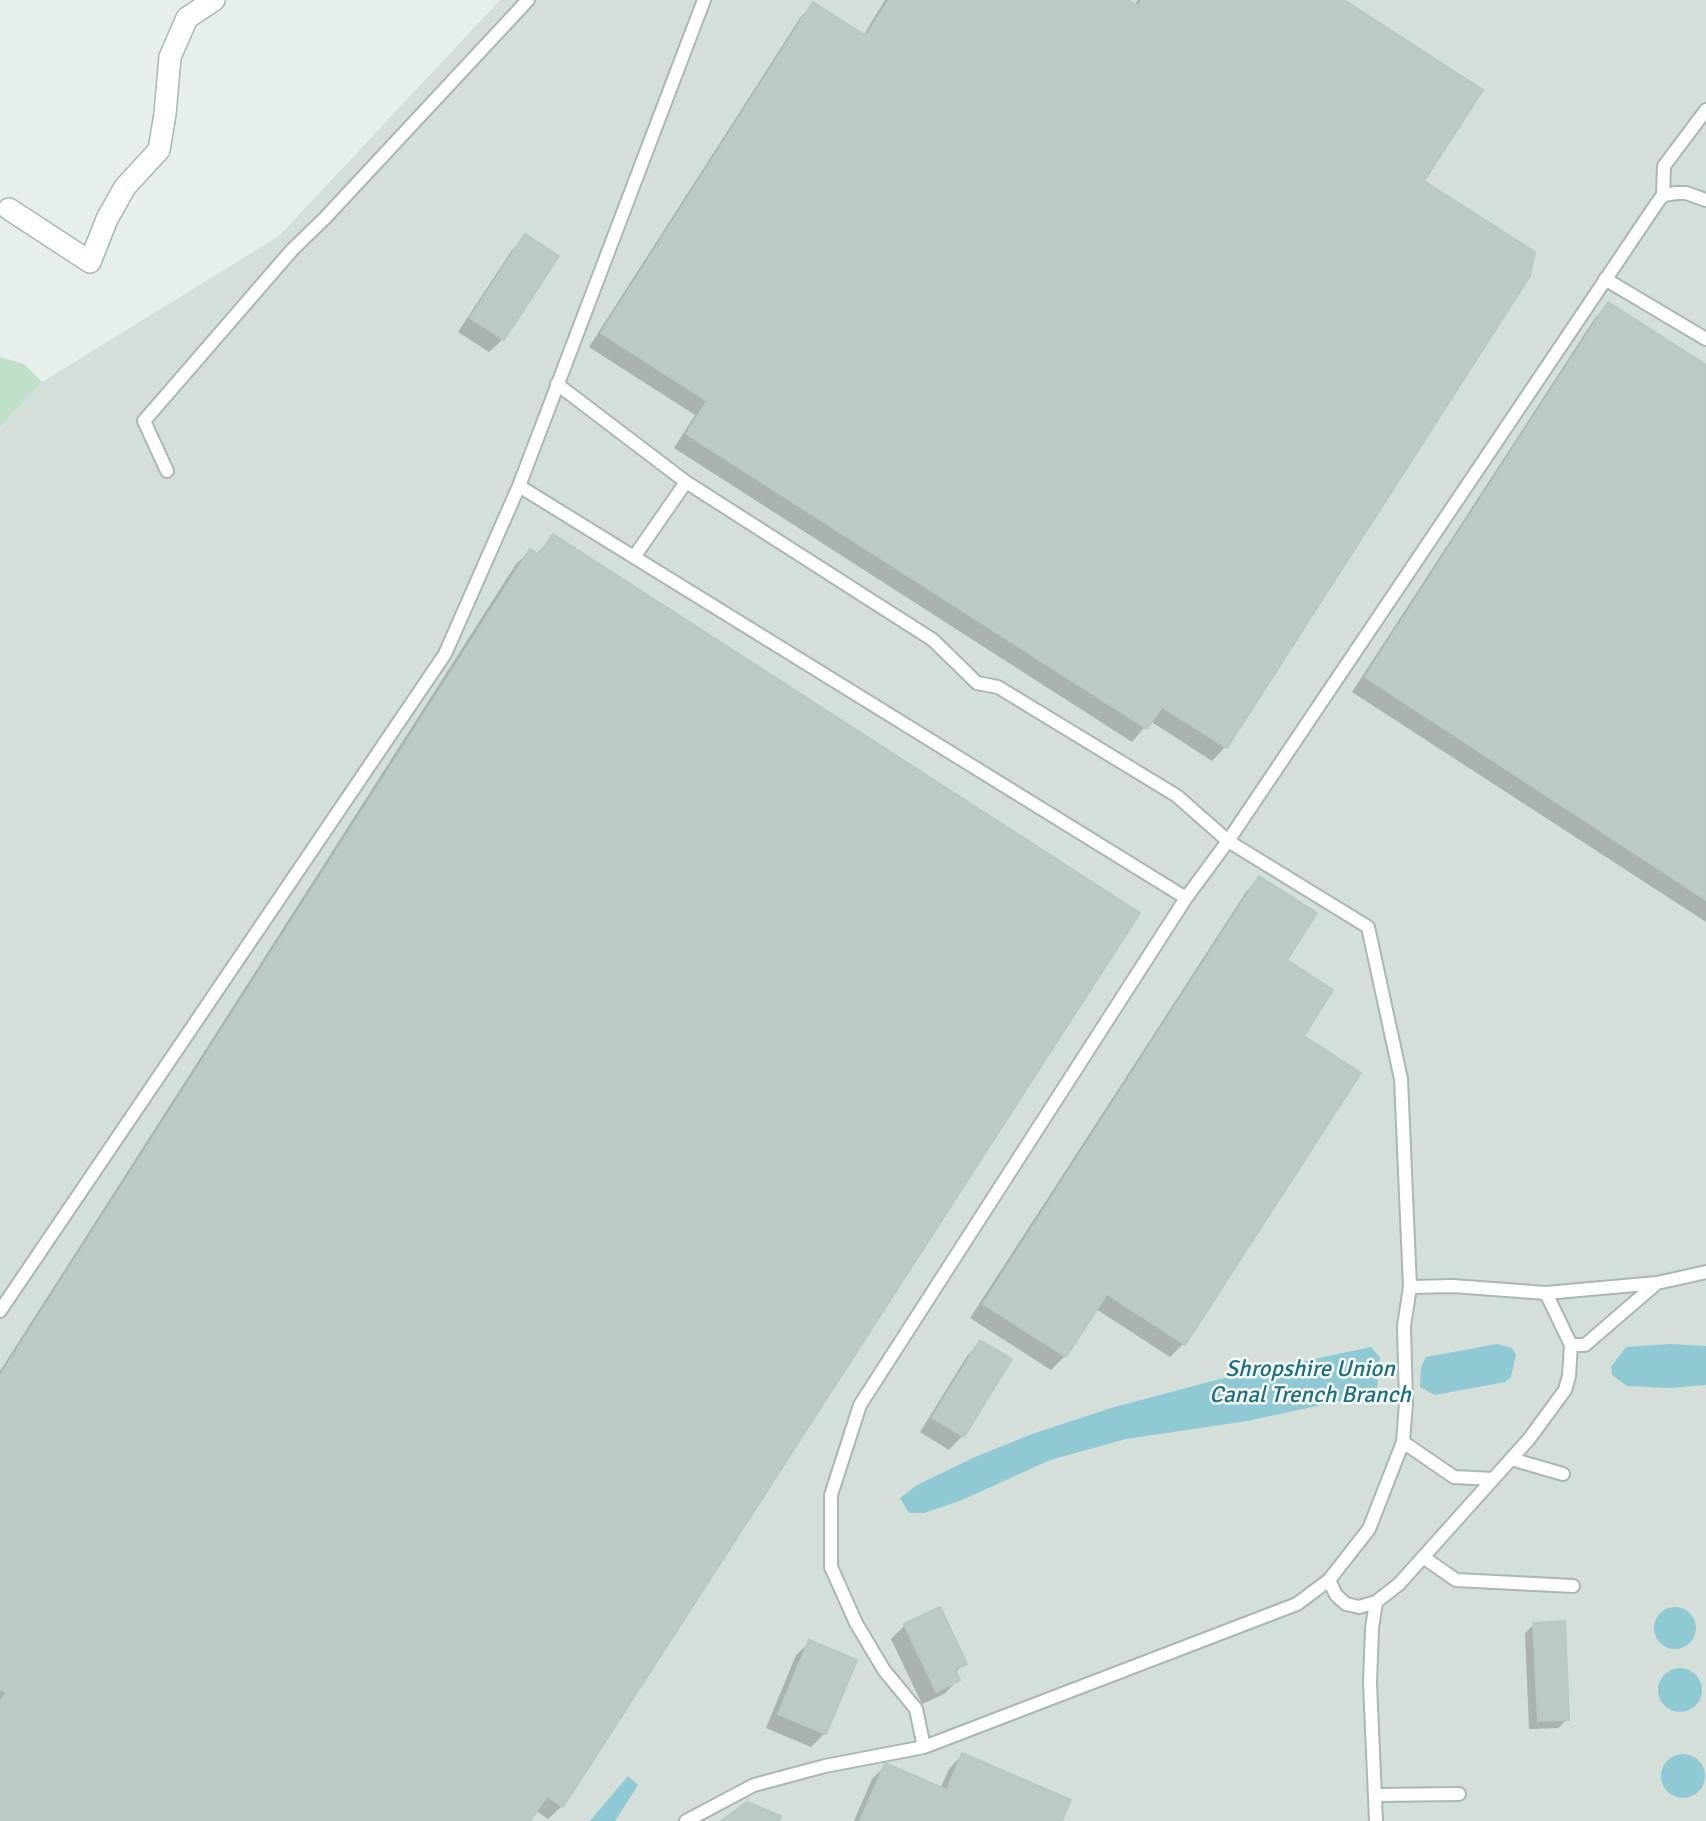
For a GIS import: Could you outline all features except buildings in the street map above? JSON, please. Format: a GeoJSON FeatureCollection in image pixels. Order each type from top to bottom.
{"type":"FeatureCollection","features":[{"type":"Feature","properties":{"kind":"street"},"geometry":{"type":"LineString","coordinates":[[9,209],[90,262],[107,219],[125,187],[159,150],[170,57],[187,18],[214,0]]}},
{"type":"Feature","properties":{"kind":"lane"},"geometry":{"type":"LineString","coordinates":[[167,471],[144,421],[292,250],[528,0]]}},
{"type":"Feature","properties":{"kind":"lane"},"geometry":{"type":"LineString","coordinates":[[0,1311],[445,654],[519,486],[704,0]]}},
{"type":"Feature","properties":{"kind":"lane"},"geometry":{"type":"LineString","coordinates":[[924,1747],[916,1709],[884,1670],[856,1623],[831,1567],[831,1495],[860,1405],[1186,898],[1228,841],[1663,195],[1664,166],[1706,110]]}},
{"type":"Feature","properties":{"kind":"lane"},"geometry":{"type":"LineString","coordinates":[[1663,195],[1686,193],[1706,200]]}},
{"type":"Feature","properties":{"kind":"lane"},"geometry":{"type":"LineString","coordinates":[[1605,278],[1706,339]]}},
{"type":"Feature","properties":{"kind":"lane"},"geometry":{"type":"LineString","coordinates":[[557,384],[686,482],[933,640],[977,684],[998,687],[1177,796],[1228,841],[1368,928],[1401,1079],[1410,1287],[1404,1326],[1404,1442],[1369,1529],[1329,1580],[1297,1604],[924,1747],[825,1766],[754,1785],[686,1821]]}},
{"type":"Feature","properties":{"kind":"lane"},"geometry":{"type":"LineString","coordinates":[[634,557],[686,482]]}},
{"type":"Feature","properties":{"kind":"lane"},"geometry":{"type":"LineString","coordinates":[[519,486],[1186,898]]}},
{"type":"Feature","properties":{"kind":"lane"},"geometry":{"type":"LineString","coordinates":[[1410,1287],[1453,1286],[1546,1293],[1657,1283],[1706,1272]]}},
{"type":"Feature","properties":{"kind":"lane"},"geometry":{"type":"LineString","coordinates":[[1571,1345],[1585,1345],[1657,1283]]}},
{"type":"Feature","properties":{"kind":"lane"},"geometry":{"type":"LineString","coordinates":[[1329,1580],[1336,1595],[1346,1604],[1359,1607],[1376,1602],[1399,1584],[1529,1438],[1565,1390],[1569,1376],[1571,1345],[1546,1293]]}},
{"type":"Feature","properties":{"kind":"lane"},"geometry":{"type":"LineString","coordinates":[[1404,1442],[1454,1478],[1493,1479]]}},
{"type":"Feature","properties":{"kind":"lane"},"geometry":{"type":"LineString","coordinates":[[1511,1459],[1563,1474]]}},
{"type":"Feature","properties":{"kind":"lane"},"geometry":{"type":"LineString","coordinates":[[1423,1557],[1456,1580],[1573,1586]]}},
{"type":"Feature","properties":{"kind":"lane"},"geometry":{"type":"LineString","coordinates":[[1376,1602],[1370,1683],[1376,1821]]}},
{"type":"Feature","properties":{"kind":"lane"},"geometry":{"type":"LineString","coordinates":[[1375,1794],[1459,1794]]}},
{"type":"Feature","properties":{"kind":"shaded area"},"geometry":{"type":"Polygon","coordinates":[[[500,0],[1706,0],[1706,1821],[0,1821],[0,427],[42,382],[279,236],[500,0]]]}},
{"type":"Feature","properties":{"kind":"green space"},"geometry":{"type":"Polygon","coordinates":[[[0,357],[24,364],[42,382],[0,427],[0,357]]]}},
{"type":"Feature","properties":{"kind":"water","name":"Shropshire Union Canal Trench Branch"},"geometry":{"type":"Polygon","coordinates":[[[1497,1344],[1512,1348],[1516,1355],[1511,1377],[1505,1382],[1435,1395],[1420,1387],[1421,1367],[1426,1357],[1497,1344]]]}},
{"type":"Feature","properties":{"kind":"water"},"geometry":{"type":"Polygon","coordinates":[[[1670,1344],[1706,1346],[1706,1385],[1669,1388],[1627,1386],[1612,1375],[1611,1367],[1626,1347],[1670,1344]]]}},
{"type":"Feature","properties":{"kind":"water","name":"Shropshire Union Canal Trench Branch"},"geometry":{"type":"Polygon","coordinates":[[[1371,1347],[1380,1358],[1377,1387],[1354,1398],[1247,1421],[1126,1439],[1050,1460],[962,1500],[924,1513],[909,1513],[900,1498],[917,1485],[975,1457],[1032,1434],[1111,1408],[1220,1379],[1371,1347]]]}},
{"type":"Feature","properties":{"kind":"water"},"geometry":{"type":"Polygon","coordinates":[[[1675,1607],[1689,1614],[1696,1628],[1689,1642],[1675,1649],[1661,1642],[1654,1628],[1661,1614],[1675,1607]]]}},
{"type":"Feature","properties":{"kind":"water"},"geometry":{"type":"Polygon","coordinates":[[[1680,1668],[1695,1675],[1702,1690],[1695,1705],[1680,1712],[1665,1705],[1658,1690],[1665,1675],[1680,1668]]]}},
{"type":"Feature","properties":{"kind":"water"},"geometry":{"type":"Polygon","coordinates":[[[1683,1754],[1692,1755],[1699,1760],[1704,1767],[1704,1785],[1699,1792],[1692,1797],[1683,1798],[1674,1797],[1667,1792],[1662,1785],[1661,1776],[1662,1767],[1667,1760],[1674,1755],[1683,1754]]]}},
{"type":"Feature","properties":{"kind":"water"},"geometry":{"type":"Polygon","coordinates":[[[628,1776],[638,1785],[615,1821],[590,1821],[628,1776]]]}}]}
